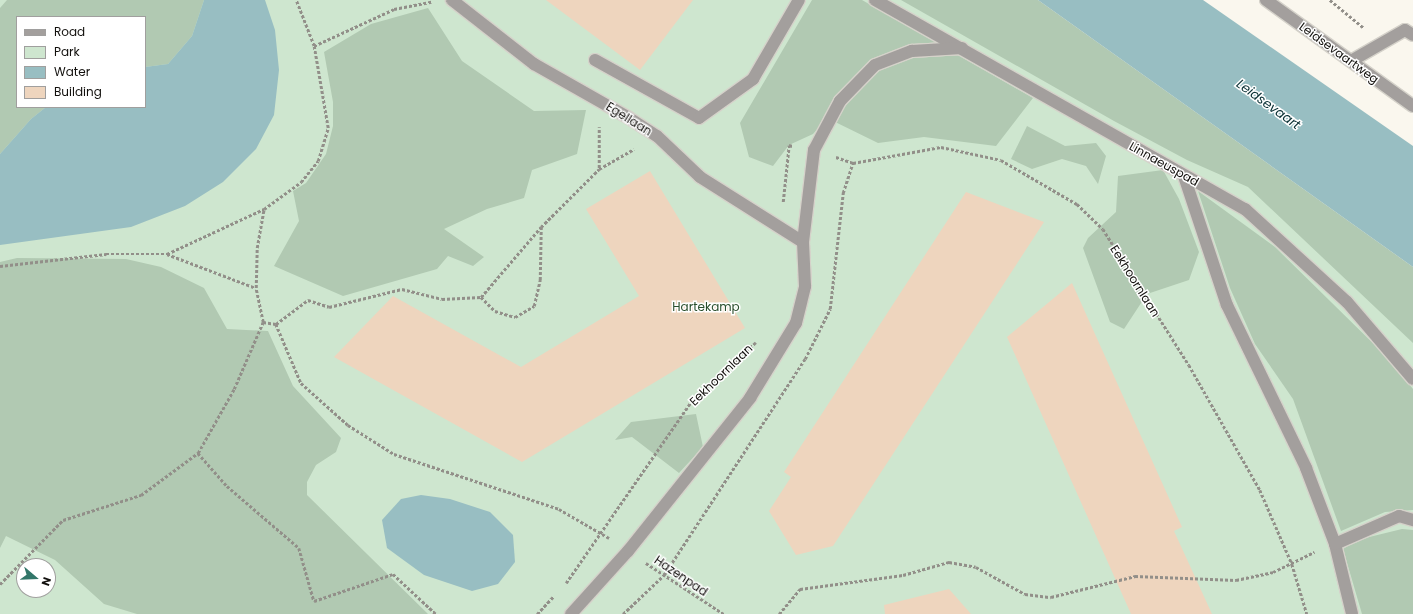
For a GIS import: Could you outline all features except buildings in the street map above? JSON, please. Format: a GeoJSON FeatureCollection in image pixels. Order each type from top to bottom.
{"type":"FeatureCollection","features":[{"type":"Feature","properties":{"kind":"street","name":"Egellaan"},"geometry":{"type":"LineString","coordinates":[[452,0],[534,64],[599,100],[657,136],[700,177],[780,224],[803,242]]}},
{"type":"Feature","properties":{"kind":"street"},"geometry":{"type":"LineString","coordinates":[[595,60],[699,118],[753,79],[799,0]]}},
{"type":"Feature","properties":{"kind":"street","name":"Linnaeuspad"},"geometry":{"type":"LineString","coordinates":[[875,0],[962,48],[1184,176],[1245,209],[1347,302],[1413,379]]}},
{"type":"Feature","properties":{"kind":"street","name":"Leidsevaartweg"},"geometry":{"type":"LineString","coordinates":[[1266,0],[1413,106]]}},
{"type":"Feature","properties":{"kind":"street"},"geometry":{"type":"LineString","coordinates":[[1351,62],[1405,30],[1413,35]]}},
{"type":"Feature","properties":{"kind":"street"},"geometry":{"type":"LineString","coordinates":[[571,614],[628,551],[750,398],[796,323],[805,286],[803,242],[814,150],[840,101],[875,65],[912,51],[962,48]]}},
{"type":"Feature","properties":{"kind":"street"},"geometry":{"type":"LineString","coordinates":[[1184,176],[1227,305],[1303,461],[1335,544],[1352,614]]}},
{"type":"Feature","properties":{"kind":"street"},"geometry":{"type":"LineString","coordinates":[[1335,544],[1399,516],[1413,520]]}},
{"type":"Feature","properties":{"kind":"path"},"geometry":{"type":"LineString","coordinates":[[167,254],[264,209],[301,182],[318,161],[328,128],[314,46],[296,0]]}},
{"type":"Feature","properties":{"kind":"path"},"geometry":{"type":"LineString","coordinates":[[314,46],[394,10],[437,1]]}},
{"type":"Feature","properties":{"kind":"path"},"geometry":{"type":"LineString","coordinates":[[599,100],[599,169]]}},
{"type":"Feature","properties":{"kind":"path"},"geometry":{"type":"LineString","coordinates":[[481,298],[541,227],[599,169],[657,136]]}},
{"type":"Feature","properties":{"kind":"path","name":"Eekhoornlaan"},"geometry":{"type":"LineString","coordinates":[[780,224],[789,145],[814,150],[853,163],[941,148],[1001,160],[1077,204],[1103,229],[1189,365],[1260,490],[1292,564],[1307,614]]}},
{"type":"Feature","properties":{"kind":"path"},"geometry":{"type":"LineString","coordinates":[[0,584],[63,520],[142,496],[198,453],[234,389],[263,322],[256,288],[257,248],[264,209]]}},
{"type":"Feature","properties":{"kind":"path"},"geometry":{"type":"LineString","coordinates":[[263,322],[276,324],[308,300],[329,307],[402,289],[442,299],[481,298],[495,311],[515,317],[534,306],[540,280],[541,227]]}},
{"type":"Feature","properties":{"kind":"path"},"geometry":{"type":"LineString","coordinates":[[0,266],[106,254],[167,254],[256,288]]}},
{"type":"Feature","properties":{"kind":"path","name":"Hazenpad"},"geometry":{"type":"LineString","coordinates":[[276,324],[301,383],[348,425],[394,454],[559,509],[602,534],[724,614]]}},
{"type":"Feature","properties":{"kind":"path","name":"Eekhoornlaan"},"geometry":{"type":"LineString","coordinates":[[562,588],[602,534],[691,402],[761,338]]}},
{"type":"Feature","properties":{"kind":"path"},"geometry":{"type":"LineString","coordinates":[[198,453],[227,486],[299,548],[314,601],[393,574],[436,614]]}},
{"type":"Feature","properties":{"kind":"path"},"geometry":{"type":"LineString","coordinates":[[779,614],[800,589],[903,575],[949,562],[976,567],[1025,594],[1051,597],[1135,576],[1236,580],[1292,564],[1335,544]]}},
{"type":"Feature","properties":{"kind":"path"},"geometry":{"type":"LineString","coordinates":[[537,614],[557,593]]}},
{"type":"Feature","properties":{"kind":"green space","name":"Hartekamp"},"geometry":{"type":"Polygon","coordinates":[[[0,0],[1037,0],[1413,269],[1413,614],[0,614],[0,0]]]}},
{"type":"Feature","properties":{"kind":"green space"},"geometry":{"type":"Polygon","coordinates":[[[7,0],[204,0],[192,36],[168,64],[146,67],[146,16],[16,16],[16,108],[45,108],[31,119],[0,154],[0,8],[7,0]]]}},
{"type":"Feature","properties":{"kind":"green space"},"geometry":{"type":"Polygon","coordinates":[[[812,0],[862,0],[1033,98],[996,146],[924,137],[878,143],[827,118],[813,134],[789,145],[773,166],[749,157],[740,123],[812,0]]]}},
{"type":"Feature","properties":{"kind":"green space"},"geometry":{"type":"Polygon","coordinates":[[[901,0],[1038,0],[1413,267],[1413,343],[1248,187],[1187,160],[1114,121],[901,0]]]}},
{"type":"Feature","properties":{"kind":"green space"},"geometry":{"type":"Polygon","coordinates":[[[428,8],[462,61],[534,111],[586,110],[577,154],[532,170],[524,198],[487,209],[444,229],[484,257],[473,266],[448,256],[437,269],[343,296],[274,266],[299,221],[293,191],[306,183],[326,154],[333,126],[333,102],[324,52],[371,24],[428,8]]]}},
{"type":"Feature","properties":{"kind":"green space"},"geometry":{"type":"Polygon","coordinates":[[[1027,126],[1065,146],[1096,143],[1106,156],[1098,184],[1086,166],[1062,159],[1032,169],[1011,159],[1027,126]]]}},
{"type":"Feature","properties":{"kind":"green space"},"geometry":{"type":"Polygon","coordinates":[[[1163,170],[1179,199],[1199,252],[1189,280],[1147,294],[1124,329],[1110,322],[1083,248],[1088,238],[1116,212],[1118,176],[1163,170]]]}},
{"type":"Feature","properties":{"kind":"green space"},"geometry":{"type":"Polygon","coordinates":[[[1198,191],[1275,247],[1387,357],[1413,389],[1413,510],[1385,512],[1341,531],[1293,399],[1255,344],[1230,288],[1198,191]]]}},
{"type":"Feature","properties":{"kind":"green space"},"geometry":{"type":"Polygon","coordinates":[[[17,258],[126,259],[161,267],[204,288],[227,329],[268,331],[293,386],[341,438],[336,452],[316,465],[307,482],[307,495],[428,614],[137,614],[104,604],[56,561],[56,558],[51,558],[6,536],[0,548],[0,262],[17,258]]]}},
{"type":"Feature","properties":{"kind":"green space"},"geometry":{"type":"Polygon","coordinates":[[[696,414],[703,447],[679,473],[632,437],[615,440],[631,422],[696,414]]]}},
{"type":"Feature","properties":{"kind":"green space"},"geometry":{"type":"Polygon","coordinates":[[[1402,529],[1413,530],[1413,614],[1362,614],[1343,549],[1357,540],[1402,529]]]}},
{"type":"Feature","properties":{"kind":"water"},"geometry":{"type":"Polygon","coordinates":[[[204,0],[265,0],[275,30],[279,70],[274,115],[256,149],[223,182],[185,206],[131,227],[0,245],[0,154],[31,119],[45,108],[146,108],[146,67],[168,64],[192,36],[204,0]]]}},
{"type":"Feature","properties":{"kind":"water","name":"Leidsevaart"},"geometry":{"type":"Polygon","coordinates":[[[1038,0],[1203,0],[1413,146],[1413,267],[1038,0]]]}},
{"type":"Feature","properties":{"kind":"water"},"geometry":{"type":"Polygon","coordinates":[[[421,495],[450,499],[490,512],[513,535],[515,562],[498,584],[472,591],[424,575],[387,548],[382,520],[401,499],[421,495]]]}}]}
